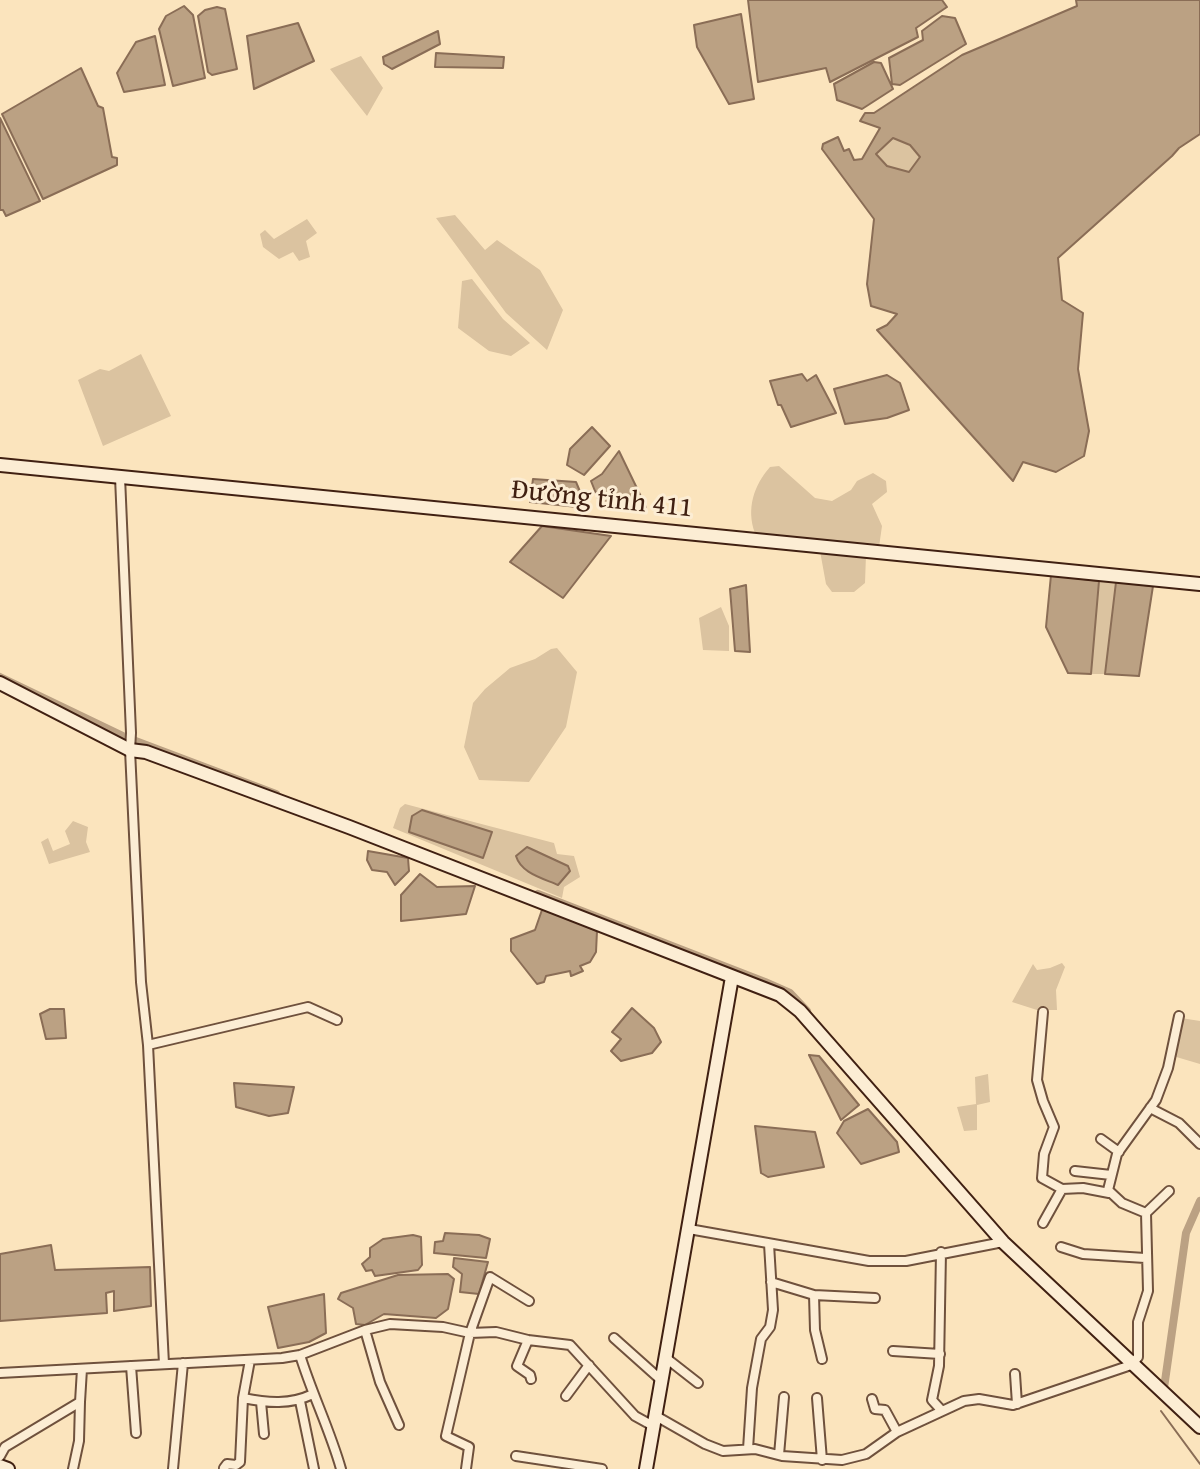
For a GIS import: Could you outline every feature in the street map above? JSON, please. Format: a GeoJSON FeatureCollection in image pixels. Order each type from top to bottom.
{"type":"FeatureCollection","features":[{"type":"Feature","properties":{"kind":"main road","name":"Đường tỉnh 411"},"geometry":{"type":"LineString","coordinates":[[0,465],[1200,584]]}},
{"type":"Feature","properties":{"kind":"main road"},"geometry":{"type":"LineString","coordinates":[[0,683],[130,750],[146,752],[349,827],[780,995],[800,1011],[1003,1242],[1134,1361],[1200,1427]]}},
{"type":"Feature","properties":{"kind":"main road"},"geometry":{"type":"LineString","coordinates":[[646,1469],[732,977]]}},
{"type":"Feature","properties":{"kind":"main road"},"geometry":{"type":"LineString","coordinates":[[0,1466],[8,1469]]}},
{"type":"Feature","properties":{"kind":"street"},"geometry":{"type":"LineString","coordinates":[[120,477],[141,982],[148,1045],[164,1364]]}},
{"type":"Feature","properties":{"kind":"street"},"geometry":{"type":"LineString","coordinates":[[148,1045],[308,1007],[337,1020]]}},
{"type":"Feature","properties":{"kind":"street"},"geometry":{"type":"LineString","coordinates":[[1043,1012],[1037,1080],[1054,1127],[1044,1154],[1042,1178],[1062,1189],[1076,1187],[1109,1193],[1122,1203],[1146,1213]]}},
{"type":"Feature","properties":{"kind":"street"},"geometry":{"type":"LineString","coordinates":[[1109,1193],[1119,1152],[1150,1108],[1168,1068],[1179,1016]]}},
{"type":"Feature","properties":{"kind":"street"},"geometry":{"type":"LineString","coordinates":[[1150,1108],[1179,1123],[1200,1144]]}},
{"type":"Feature","properties":{"kind":"street"},"geometry":{"type":"LineString","coordinates":[[1101,1139],[1119,1152]]}},
{"type":"Feature","properties":{"kind":"street"},"geometry":{"type":"LineString","coordinates":[[1075,1171],[1111,1175]]}},
{"type":"Feature","properties":{"kind":"street"},"geometry":{"type":"LineString","coordinates":[[1043,1223],[1062,1189]]}},
{"type":"Feature","properties":{"kind":"street"},"geometry":{"type":"LineString","coordinates":[[0,1373],[300,1355],[365,1330],[390,1324],[443,1327],[470,1333],[496,1332],[570,1345],[635,1416],[656,1422],[713,1448],[842,1460],[866,1454],[897,1432],[972,1399],[1017,1404],[1134,1361],[1138,1322],[1148,1291],[1146,1213],[1169,1191]]}},
{"type":"Feature","properties":{"kind":"street"},"geometry":{"type":"LineString","coordinates":[[689,1229],[869,1261],[906,1261],[1003,1242]]}},
{"type":"Feature","properties":{"kind":"street"},"geometry":{"type":"LineString","coordinates":[[748,1449],[752,1388],[761,1339],[770,1327],[773,1310],[769,1244]]}},
{"type":"Feature","properties":{"kind":"street"},"geometry":{"type":"LineString","coordinates":[[1061,1247],[1083,1254],[1145,1258]]}},
{"type":"Feature","properties":{"kind":"street"},"geometry":{"type":"LineString","coordinates":[[941,1252],[940,1354],[932,1400],[942,1411]]}},
{"type":"Feature","properties":{"kind":"street"},"geometry":{"type":"LineString","coordinates":[[466,1469],[468,1446],[446,1436],[470,1333],[490,1277],[529,1301]]}},
{"type":"Feature","properties":{"kind":"street"},"geometry":{"type":"LineString","coordinates":[[771,1282],[814,1295],[875,1298]]}},
{"type":"Feature","properties":{"kind":"street"},"geometry":{"type":"LineString","coordinates":[[814,1295],[815,1330],[822,1359]]}},
{"type":"Feature","properties":{"kind":"street"},"geometry":{"type":"LineString","coordinates":[[365,1330],[380,1382],[399,1425]]}},
{"type":"Feature","properties":{"kind":"street"},"geometry":{"type":"LineString","coordinates":[[614,1338],[661,1380]]}},
{"type":"Feature","properties":{"kind":"street"},"geometry":{"type":"LineString","coordinates":[[528,1340],[517,1366],[531,1379]]}},
{"type":"Feature","properties":{"kind":"street"},"geometry":{"type":"LineString","coordinates":[[893,1351],[940,1354]]}},
{"type":"Feature","properties":{"kind":"street"},"geometry":{"type":"LineString","coordinates":[[300,1355],[341,1469]]}},
{"type":"Feature","properties":{"kind":"street"},"geometry":{"type":"LineString","coordinates":[[666,1358],[698,1383]]}},
{"type":"Feature","properties":{"kind":"street"},"geometry":{"type":"LineString","coordinates":[[224,1468],[227,1464],[240,1462],[243,1398],[250,1360]]}},
{"type":"Feature","properties":{"kind":"street"},"geometry":{"type":"LineString","coordinates":[[173,1469],[183,1363]]}},
{"type":"Feature","properties":{"kind":"street"},"geometry":{"type":"LineString","coordinates":[[566,1396],[589,1365]]}},
{"type":"Feature","properties":{"kind":"street"},"geometry":{"type":"LineString","coordinates":[[131,1366],[136,1433]]}},
{"type":"Feature","properties":{"kind":"street"},"geometry":{"type":"LineString","coordinates":[[73,1469],[79,1441],[82,1369]]}},
{"type":"Feature","properties":{"kind":"street"},"geometry":{"type":"LineString","coordinates":[[1015,1374],[1017,1404]]}},
{"type":"Feature","properties":{"kind":"street"},"geometry":{"type":"LineString","coordinates":[[243,1398],[261,1402],[300,1401],[313,1394]]}},
{"type":"Feature","properties":{"kind":"street"},"geometry":{"type":"LineString","coordinates":[[779,1455],[784,1397]]}},
{"type":"Feature","properties":{"kind":"street"},"geometry":{"type":"LineString","coordinates":[[817,1398],[822,1460]]}},
{"type":"Feature","properties":{"kind":"street"},"geometry":{"type":"LineString","coordinates":[[872,1399],[875,1409],[885,1410],[897,1432]]}},
{"type":"Feature","properties":{"kind":"street"},"geometry":{"type":"LineString","coordinates":[[300,1401],[314,1469]]}},
{"type":"Feature","properties":{"kind":"street"},"geometry":{"type":"LineString","coordinates":[[0,1456],[5,1447],[80,1402]]}},
{"type":"Feature","properties":{"kind":"street"},"geometry":{"type":"LineString","coordinates":[[261,1402],[264,1434]]}},
{"type":"Feature","properties":{"kind":"street"},"geometry":{"type":"LineString","coordinates":[[516,1456],[602,1469]]}},
{"type":"Feature","properties":{"kind":"shaded area"},"geometry":{"type":"Polygon","coordinates":[[[748,0],[942,0],[947,7],[916,28],[918,37],[830,82],[826,68],[758,82],[748,0]]]}},
{"type":"Feature","properties":{"kind":"shaded area"},"geometry":{"type":"Polygon","coordinates":[[[1076,0],[1200,0],[1200,134],[1179,148],[1058,258],[1062,300],[1083,313],[1078,369],[1089,431],[1084,456],[1056,472],[1023,462],[1013,481],[877,330],[897,314],[871,306],[867,284],[874,219],[822,149],[823,144],[838,137],[844,151],[849,149],[854,160],[862,159],[880,128],[860,121],[865,113],[874,113],[962,55],[1077,6],[1076,0]],[[893,138],[876,154],[887,166],[909,172],[920,157],[910,145],[893,138]]]}},
{"type":"Feature","properties":{"kind":"shaded area"},"geometry":{"type":"Polygon","coordinates":[[[184,6],[193,15],[205,78],[173,86],[159,29],[166,16],[184,6]]]}},
{"type":"Feature","properties":{"kind":"shaded area"},"geometry":{"type":"Polygon","coordinates":[[[225,9],[237,69],[212,75],[208,72],[198,16],[205,10],[225,9]]]}},
{"type":"Feature","properties":{"kind":"shaded area"},"geometry":{"type":"Polygon","coordinates":[[[741,14],[754,99],[729,104],[697,47],[694,25],[741,14]]]}},
{"type":"Feature","properties":{"kind":"shaded area"},"geometry":{"type":"Polygon","coordinates":[[[942,16],[955,18],[966,44],[900,85],[892,84],[889,58],[923,40],[922,31],[942,16]]]}},
{"type":"Feature","properties":{"kind":"shaded area"},"geometry":{"type":"Polygon","coordinates":[[[298,23],[314,61],[254,89],[247,36],[298,23]]]}},
{"type":"Feature","properties":{"kind":"shaded area"},"geometry":{"type":"Polygon","coordinates":[[[438,31],[440,44],[392,69],[384,64],[383,57],[438,31]]]}},
{"type":"Feature","properties":{"kind":"shaded area"},"geometry":{"type":"Polygon","coordinates":[[[155,36],[165,85],[124,92],[117,73],[136,42],[155,36]]]}},
{"type":"Feature","properties":{"kind":"shaded area"},"geometry":{"type":"Polygon","coordinates":[[[436,53],[504,57],[503,68],[435,67],[436,53]]]}},
{"type":"Feature","properties":{"kind":"shaded area"},"geometry":{"type":"Polygon","coordinates":[[[361,56],[383,88],[367,116],[330,69],[361,56]]]}},
{"type":"Feature","properties":{"kind":"shaded area"},"geometry":{"type":"Polygon","coordinates":[[[874,62],[881,63],[893,89],[862,109],[837,100],[834,84],[874,62]]]}},
{"type":"Feature","properties":{"kind":"shaded area"},"geometry":{"type":"Polygon","coordinates":[[[81,68],[98,106],[103,108],[112,157],[117,158],[117,165],[43,199],[2,114],[81,68]]]}},
{"type":"Feature","properties":{"kind":"shaded area"},"geometry":{"type":"Polygon","coordinates":[[[0,118],[40,201],[6,216],[0,210],[0,118]]]}},
{"type":"Feature","properties":{"kind":"shaded area"},"geometry":{"type":"Polygon","coordinates":[[[893,138],[910,145],[920,157],[909,172],[887,166],[876,154],[893,138]]]}},
{"type":"Feature","properties":{"kind":"shaded area"},"geometry":{"type":"Polygon","coordinates":[[[455,215],[485,250],[497,240],[540,270],[563,310],[547,350],[506,313],[436,218],[455,215]]]}},
{"type":"Feature","properties":{"kind":"shaded area"},"geometry":{"type":"Polygon","coordinates":[[[307,219],[317,233],[306,241],[310,257],[299,261],[293,252],[279,259],[263,247],[260,234],[265,230],[274,239],[307,219]]]}},
{"type":"Feature","properties":{"kind":"shaded area"},"geometry":{"type":"Polygon","coordinates":[[[472,279],[503,319],[530,343],[511,356],[489,351],[458,328],[462,281],[472,279]]]}},
{"type":"Feature","properties":{"kind":"shaded area"},"geometry":{"type":"Polygon","coordinates":[[[141,354],[171,416],[103,446],[78,380],[100,369],[109,371],[141,354]]]}},
{"type":"Feature","properties":{"kind":"shaded area"},"geometry":{"type":"Polygon","coordinates":[[[802,374],[807,381],[816,375],[836,413],[791,427],[781,405],[778,405],[770,381],[802,374]]]}},
{"type":"Feature","properties":{"kind":"shaded area"},"geometry":{"type":"Polygon","coordinates":[[[887,375],[900,383],[909,410],[887,418],[845,424],[834,389],[887,375]]]}},
{"type":"Feature","properties":{"kind":"shaded area"},"geometry":{"type":"Polygon","coordinates":[[[592,427],[610,446],[584,475],[567,465],[570,449],[592,427]]]}},
{"type":"Feature","properties":{"kind":"shaded area"},"geometry":{"type":"Polygon","coordinates":[[[619,451],[646,507],[601,506],[591,481],[602,474],[619,451]]]}},
{"type":"Feature","properties":{"kind":"shaded area"},"geometry":{"type":"Polygon","coordinates":[[[779,466],[815,498],[832,501],[851,490],[857,481],[873,473],[886,481],[887,492],[872,504],[882,526],[879,547],[755,533],[751,515],[756,489],[770,467],[779,466]]]}},
{"type":"Feature","properties":{"kind":"shaded area"},"geometry":{"type":"Polygon","coordinates":[[[533,479],[576,482],[587,508],[530,502],[533,479]]]}},
{"type":"Feature","properties":{"kind":"shaded area"},"geometry":{"type":"Polygon","coordinates":[[[542,526],[611,536],[563,598],[510,562],[542,526]]]}},
{"type":"Feature","properties":{"kind":"shaded area"},"geometry":{"type":"Polygon","coordinates":[[[820,551],[866,555],[865,583],[854,592],[832,592],[826,584],[820,551]]]}},
{"type":"Feature","properties":{"kind":"shaded area"},"geometry":{"type":"Polygon","coordinates":[[[1051,575],[1099,581],[1091,674],[1068,673],[1046,627],[1051,575]]]}},
{"type":"Feature","properties":{"kind":"shaded area"},"geometry":{"type":"Polygon","coordinates":[[[1099,581],[1116,582],[1105,674],[1091,674],[1099,581]]]}},
{"type":"Feature","properties":{"kind":"shaded area"},"geometry":{"type":"Polygon","coordinates":[[[1116,582],[1153,586],[1139,676],[1105,674],[1116,582]]]}},
{"type":"Feature","properties":{"kind":"shaded area"},"geometry":{"type":"Polygon","coordinates":[[[746,585],[750,652],[735,651],[730,589],[746,585]]]}},
{"type":"Feature","properties":{"kind":"shaded area"},"geometry":{"type":"Polygon","coordinates":[[[721,607],[729,626],[729,651],[703,650],[699,618],[721,607]]]}},
{"type":"Feature","properties":{"kind":"shaded area"},"geometry":{"type":"Polygon","coordinates":[[[557,648],[577,672],[566,727],[529,782],[479,780],[464,747],[473,703],[510,668],[557,648]]]}},
{"type":"Feature","properties":{"kind":"shaded area"},"geometry":{"type":"Polygon","coordinates":[[[405,804],[554,843],[557,854],[574,856],[580,877],[564,887],[562,898],[393,828],[400,808],[405,804]],[[412,816],[409,832],[483,858],[492,832],[412,816]]]}},
{"type":"Feature","properties":{"kind":"shaded area"},"geometry":{"type":"Polygon","coordinates":[[[422,810],[492,832],[483,858],[409,832],[412,816],[422,810]]]}},
{"type":"Feature","properties":{"kind":"shaded area"},"geometry":{"type":"Polygon","coordinates":[[[73,821],[88,827],[86,842],[90,852],[49,864],[41,842],[48,838],[53,851],[70,844],[65,831],[73,821]]]}},
{"type":"Feature","properties":{"kind":"shaded area"},"geometry":{"type":"Polygon","coordinates":[[[527,847],[568,866],[570,871],[558,885],[533,874],[522,867],[516,856],[527,847]]]}},
{"type":"Feature","properties":{"kind":"shaded area"},"geometry":{"type":"Polygon","coordinates":[[[368,851],[408,858],[409,871],[395,885],[387,872],[372,870],[367,860],[368,851]]]}},
{"type":"Feature","properties":{"kind":"shaded area"},"geometry":{"type":"Polygon","coordinates":[[[420,874],[437,887],[475,886],[466,914],[401,921],[401,895],[420,874]]]}},
{"type":"Feature","properties":{"kind":"shaded area"},"geometry":{"type":"Polygon","coordinates":[[[543,907],[597,931],[596,952],[590,962],[580,966],[583,971],[571,976],[570,971],[546,976],[544,982],[537,984],[511,951],[511,939],[535,930],[543,907]]]}},
{"type":"Feature","properties":{"kind":"shaded area"},"geometry":{"type":"Polygon","coordinates":[[[1062,963],[1065,967],[1056,990],[1057,1010],[1037,1010],[1012,1002],[1033,964],[1037,970],[1062,963]]]}},
{"type":"Feature","properties":{"kind":"shaded area"},"geometry":{"type":"Polygon","coordinates":[[[632,1008],[654,1028],[661,1042],[652,1053],[621,1061],[611,1051],[621,1039],[612,1032],[632,1008]]]}},
{"type":"Feature","properties":{"kind":"shaded area"},"geometry":{"type":"Polygon","coordinates":[[[50,1009],[64,1009],[66,1038],[46,1039],[40,1014],[50,1009]]]}},
{"type":"Feature","properties":{"kind":"shaded area"},"geometry":{"type":"Polygon","coordinates":[[[1181,1018],[1200,1021],[1200,1064],[1173,1056],[1181,1018]]]}},
{"type":"Feature","properties":{"kind":"shaded area"},"geometry":{"type":"Polygon","coordinates":[[[809,1055],[819,1056],[859,1105],[841,1120],[809,1055]]]}},
{"type":"Feature","properties":{"kind":"shaded area"},"geometry":{"type":"Polygon","coordinates":[[[988,1074],[990,1102],[977,1105],[977,1130],[964,1131],[957,1107],[976,1104],[975,1077],[988,1074]]]}},
{"type":"Feature","properties":{"kind":"shaded area"},"geometry":{"type":"Polygon","coordinates":[[[234,1083],[294,1087],[288,1113],[269,1116],[236,1107],[234,1083]]]}},
{"type":"Feature","properties":{"kind":"shaded area"},"geometry":{"type":"Polygon","coordinates":[[[868,1109],[897,1142],[899,1152],[861,1164],[837,1133],[844,1121],[868,1109]]]}},
{"type":"Feature","properties":{"kind":"shaded area"},"geometry":{"type":"Polygon","coordinates":[[[755,1126],[815,1132],[824,1167],[768,1177],[761,1173],[755,1126]]]}},
{"type":"Feature","properties":{"kind":"shaded area"},"geometry":{"type":"Polygon","coordinates":[[[445,1233],[479,1235],[490,1239],[486,1258],[434,1253],[435,1242],[443,1241],[445,1233]]]}},
{"type":"Feature","properties":{"kind":"shaded area"},"geometry":{"type":"Polygon","coordinates":[[[413,1235],[421,1237],[422,1265],[418,1270],[375,1276],[372,1270],[366,1271],[362,1264],[370,1257],[370,1248],[383,1239],[413,1235]]]}},
{"type":"Feature","properties":{"kind":"shaded area"},"geometry":{"type":"Polygon","coordinates":[[[51,1245],[55,1270],[150,1267],[151,1306],[114,1311],[114,1291],[106,1293],[107,1313],[0,1321],[0,1254],[51,1245]]]}},
{"type":"Feature","properties":{"kind":"shaded area"},"geometry":{"type":"Polygon","coordinates":[[[454,1258],[488,1262],[479,1294],[460,1292],[462,1274],[453,1267],[454,1258]]]}},
{"type":"Feature","properties":{"kind":"shaded area"},"geometry":{"type":"Polygon","coordinates":[[[448,1274],[454,1279],[448,1309],[436,1318],[384,1314],[365,1325],[356,1324],[353,1308],[338,1299],[341,1293],[398,1275],[448,1274]]]}},
{"type":"Feature","properties":{"kind":"shaded area"},"geometry":{"type":"Polygon","coordinates":[[[324,1294],[326,1333],[309,1342],[278,1348],[268,1307],[324,1294]]]}},
{"type":"Feature","properties":{"kind":"waterway"},"geometry":{"type":"LineString","coordinates":[[0,677],[125,737],[276,794]]}},
{"type":"Feature","properties":{"kind":"waterway"},"geometry":{"type":"LineString","coordinates":[[538,894],[765,982],[790,993],[807,1011]]}},
{"type":"Feature","properties":{"kind":"waterway"},"geometry":{"type":"LineString","coordinates":[[1164,1388],[1186,1233],[1200,1201]]}},
{"type":"Feature","properties":{"kind":"waterway"},"geometry":{"type":"LineString","coordinates":[[1161,1411],[1200,1464]]}}]}
